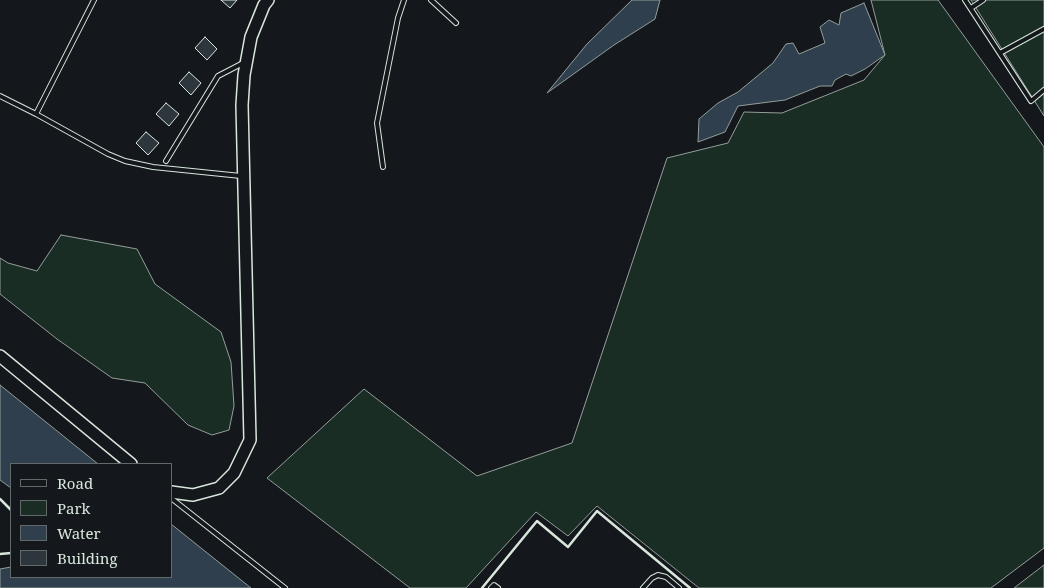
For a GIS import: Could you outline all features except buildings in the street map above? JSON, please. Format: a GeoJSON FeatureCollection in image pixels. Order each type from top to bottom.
{"type":"FeatureCollection","features":[{"type":"Feature","properties":{"kind":"street"},"geometry":{"type":"LineString","coordinates":[[172,492],[193,495],[219,488],[234,473],[250,440],[242,105],[244,75],[251,37],[264,5],[268,0]]}},
{"type":"Feature","properties":{"kind":"street"},"geometry":{"type":"LineString","coordinates":[[0,356],[130,463]]}},
{"type":"Feature","properties":{"kind":"lane"},"geometry":{"type":"LineString","coordinates":[[36,114],[94,0]]}},
{"type":"Feature","properties":{"kind":"lane"},"geometry":{"type":"LineString","coordinates":[[383,167],[377,123],[398,18],[404,0]]}},
{"type":"Feature","properties":{"kind":"lane"},"geometry":{"type":"LineString","coordinates":[[432,0],[456,24]]}},
{"type":"Feature","properties":{"kind":"lane"},"geometry":{"type":"LineString","coordinates":[[965,0],[1031,101],[1044,90]]}},
{"type":"Feature","properties":{"kind":"lane"},"geometry":{"type":"LineString","coordinates":[[971,8],[983,0]]}},
{"type":"Feature","properties":{"kind":"lane"},"geometry":{"type":"LineString","coordinates":[[1000,53],[1044,28]]}},
{"type":"Feature","properties":{"kind":"lane"},"geometry":{"type":"LineString","coordinates":[[166,162],[218,76],[246,62]]}},
{"type":"Feature","properties":{"kind":"lane"},"geometry":{"type":"LineString","coordinates":[[0,96],[108,154],[125,161],[153,167],[244,176]]}},
{"type":"Feature","properties":{"kind":"lane"},"geometry":{"type":"LineString","coordinates":[[172,499],[285,588]]}},
{"type":"Feature","properties":{"kind":"lane"},"geometry":{"type":"LineString","coordinates":[[643,588],[652,578],[658,575],[666,577],[679,588]]}},
{"type":"Feature","properties":{"kind":"lane"},"geometry":{"type":"LineString","coordinates":[[491,588],[494,584],[498,588]]}},
{"type":"Feature","properties":{"kind":"green space"},"geometry":{"type":"Polygon","coordinates":[[[871,0],[938,0],[1044,147],[1044,548],[991,588],[699,588],[597,506],[568,536],[536,512],[466,588],[410,588],[267,478],[364,389],[477,476],[572,443],[667,158],[728,143],[744,112],[782,113],[864,80],[885,55],[871,0]]]}},
{"type":"Feature","properties":{"kind":"green space"},"geometry":{"type":"Polygon","coordinates":[[[971,0],[1044,0],[1044,116],[971,0]]]}},
{"type":"Feature","properties":{"kind":"green space"},"geometry":{"type":"Polygon","coordinates":[[[61,235],[137,249],[155,284],[221,332],[231,362],[234,406],[229,430],[212,435],[188,425],[145,383],[112,378],[57,339],[0,294],[0,258],[8,263],[37,271],[61,235]]]}},
{"type":"Feature","properties":{"kind":"green space"},"geometry":{"type":"Polygon","coordinates":[[[1044,565],[1044,588],[1014,588],[1044,565]]]}},
{"type":"Feature","properties":{"kind":"water"},"geometry":{"type":"Polygon","coordinates":[[[632,0],[660,0],[655,19],[614,45],[547,93],[587,44],[632,0]]]}},
{"type":"Feature","properties":{"kind":"water"},"geometry":{"type":"Polygon","coordinates":[[[864,3],[885,55],[851,76],[846,74],[835,80],[832,86],[820,86],[785,100],[738,106],[725,132],[698,142],[699,119],[718,103],[738,92],[773,63],[786,44],[793,43],[799,54],[825,43],[820,27],[829,20],[839,25],[841,13],[864,3]]]}},
{"type":"Feature","properties":{"kind":"water"},"geometry":{"type":"Polygon","coordinates":[[[0,385],[97,463],[10,463],[10,487],[0,480],[0,385]]]}},
{"type":"Feature","properties":{"kind":"water"},"geometry":{"type":"Polygon","coordinates":[[[172,525],[251,588],[0,588],[0,569],[10,567],[10,578],[172,578],[172,525]]]}},
{"type":"Feature","properties":{"kind":"wall"},"geometry":{"type":"LineString","coordinates":[[0,499],[10,509]]}},
{"type":"Feature","properties":{"kind":"wall"},"geometry":{"type":"LineString","coordinates":[[482,588],[537,521],[568,547],[597,511],[690,588]]}},
{"type":"Feature","properties":{"kind":"wall"},"geometry":{"type":"LineString","coordinates":[[0,554],[10,553]]}}]}
